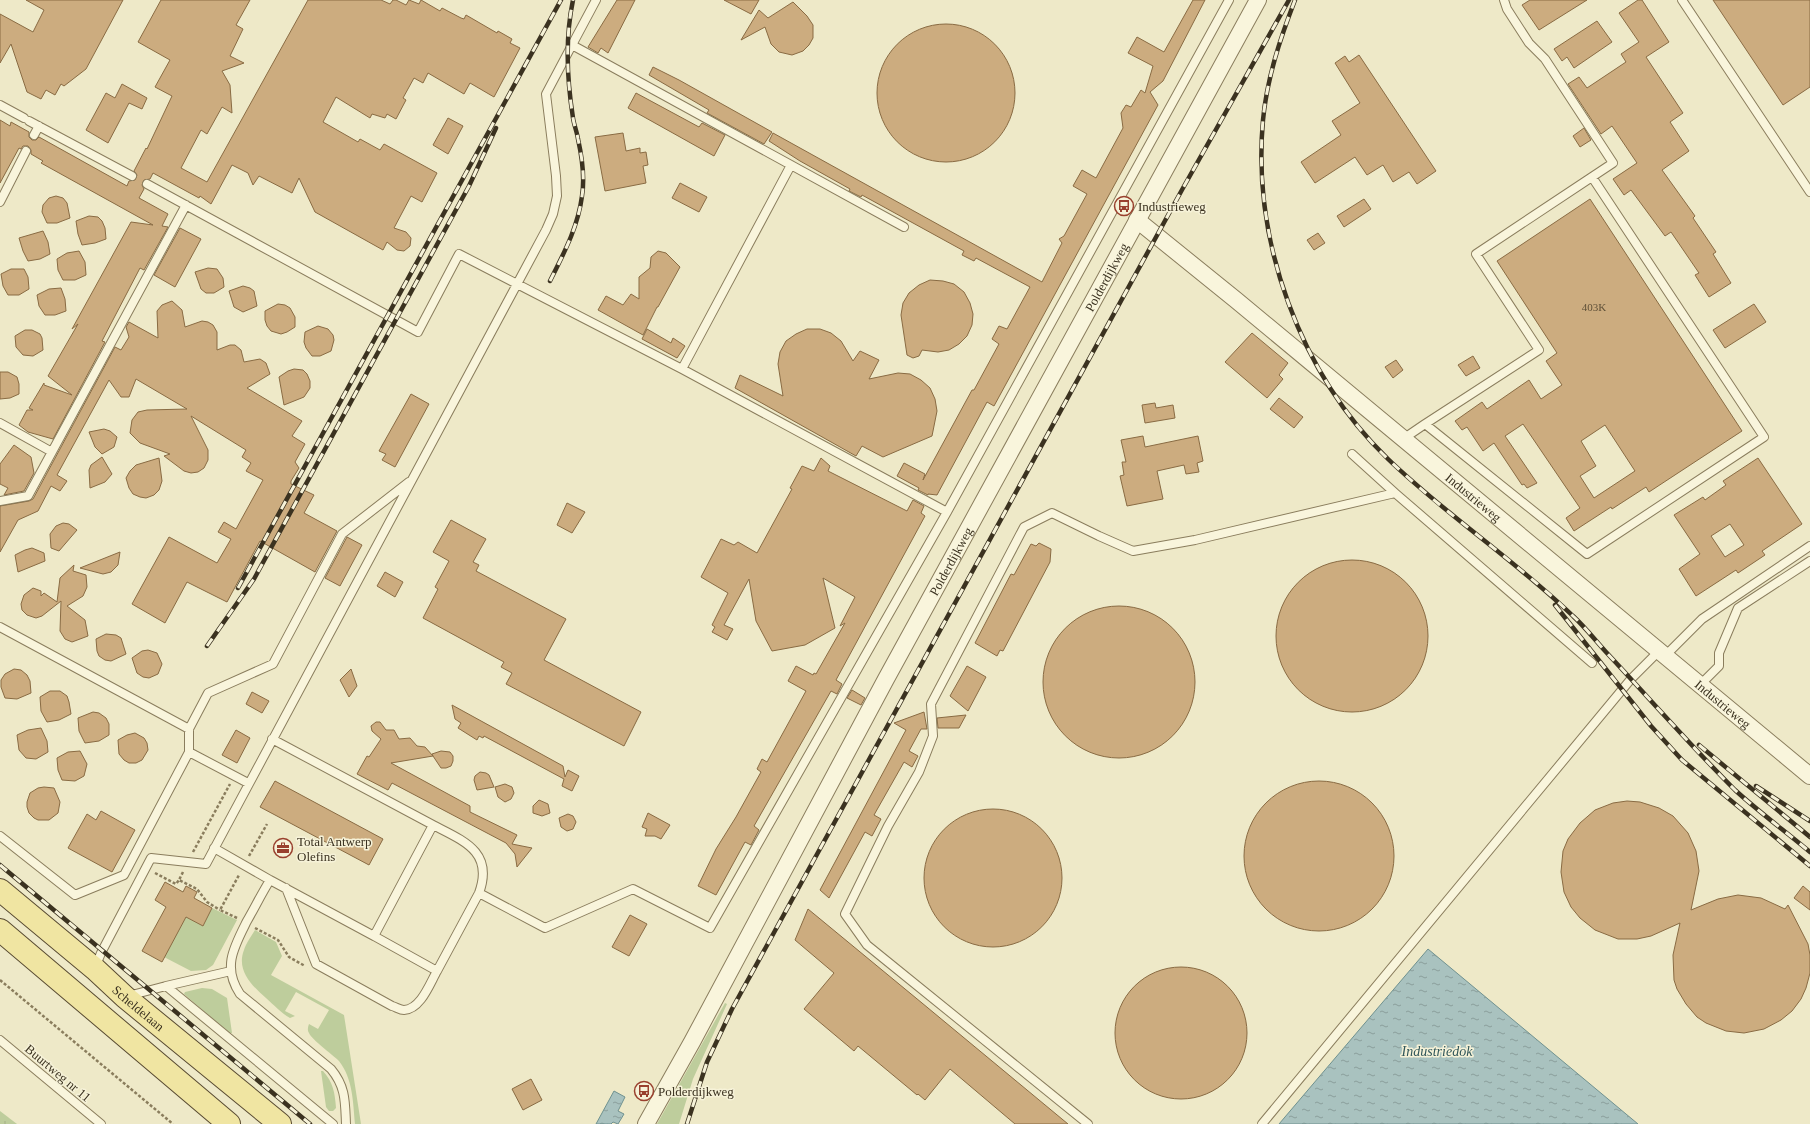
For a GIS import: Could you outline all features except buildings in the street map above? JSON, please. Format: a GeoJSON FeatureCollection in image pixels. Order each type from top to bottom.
{"type":"FeatureCollection","features":[{"type":"Feature","properties":{"kind":"main road","name":"Scheldelaan"},"geometry":{"type":"LineString","coordinates":[[0,890],[95,968],[124,997],[280,1124]]}},
{"type":"Feature","properties":{"kind":"main road"},"geometry":{"type":"LineString","coordinates":[[0,930],[91,1005],[229,1124]]}},
{"type":"Feature","properties":{"kind":"main road"},"geometry":{"type":"LineString","coordinates":[[91,1005],[95,968]]}},
{"type":"Feature","properties":{"kind":"street","name":"Polderdijkweg"},"geometry":{"type":"LineString","coordinates":[[646,1124],[692,1042],[852,742],[1258,0]]}},
{"type":"Feature","properties":{"kind":"street","name":"Industrieweg"},"geometry":{"type":"LineString","coordinates":[[1137,220],[1404,439],[1810,776]]}},
{"type":"Feature","properties":{"kind":"lane"},"geometry":{"type":"LineString","coordinates":[[95,968],[101,953],[151,858],[206,864],[517,284],[553,214],[557,196],[546,94],[596,0]]}},
{"type":"Feature","properties":{"kind":"lane"},"geometry":{"type":"LineString","coordinates":[[479,893],[545,928],[633,888],[710,928],[947,512],[1229,0]]}},
{"type":"Feature","properties":{"kind":"lane"},"geometry":{"type":"LineString","coordinates":[[1404,439],[1539,350],[1476,254],[1613,163],[1545,59],[1529,43],[1507,9],[1504,0]]}},
{"type":"Feature","properties":{"kind":"lane"},"geometry":{"type":"LineString","coordinates":[[1682,0],[1810,192]]}},
{"type":"Feature","properties":{"kind":"lane"},"geometry":{"type":"LineString","coordinates":[[572,45],[904,228]]}},
{"type":"Feature","properties":{"kind":"lane"},"geometry":{"type":"LineString","coordinates":[[0,105],[132,176]]}},
{"type":"Feature","properties":{"kind":"lane"},"geometry":{"type":"LineString","coordinates":[[34,135],[39,126]]}},
{"type":"Feature","properties":{"kind":"lane"},"geometry":{"type":"LineString","coordinates":[[0,202],[26,151]]}},
{"type":"Feature","properties":{"kind":"lane"},"geometry":{"type":"LineString","coordinates":[[682,368],[791,165]]}},
{"type":"Feature","properties":{"kind":"lane"},"geometry":{"type":"LineString","coordinates":[[3,177],[10,182]]}},
{"type":"Feature","properties":{"kind":"lane"},"geometry":{"type":"LineString","coordinates":[[1425,424],[1587,554],[1764,437],[1592,177]]}},
{"type":"Feature","properties":{"kind":"lane"},"geometry":{"type":"LineString","coordinates":[[147,184],[418,332],[459,254],[682,368],[947,512]]}},
{"type":"Feature","properties":{"kind":"lane"},"geometry":{"type":"LineString","coordinates":[[0,501],[28,496],[186,205]]}},
{"type":"Feature","properties":{"kind":"lane"},"geometry":{"type":"LineString","coordinates":[[0,423],[52,452]]}},
{"type":"Feature","properties":{"kind":"lane"},"geometry":{"type":"LineString","coordinates":[[1352,454],[1592,664]]}},
{"type":"Feature","properties":{"kind":"lane"},"geometry":{"type":"LineString","coordinates":[[0,836],[75,895],[124,875],[189,752],[189,729],[208,693],[273,664],[342,534],[411,480]]}},
{"type":"Feature","properties":{"kind":"lane"},"geometry":{"type":"LineString","coordinates":[[1088,1124],[868,945],[845,914],[888,826],[919,772],[933,736],[931,704],[1024,527],[1052,512],[1099,536],[1133,550],[1195,540],[1395,493]]}},
{"type":"Feature","properties":{"kind":"lane"},"geometry":{"type":"LineString","coordinates":[[1262,1124],[1631,678],[1702,620],[1810,546]]}},
{"type":"Feature","properties":{"kind":"lane"},"geometry":{"type":"LineString","coordinates":[[1700,685],[1719,666],[1719,653],[1738,608],[1810,561]]}},
{"type":"Feature","properties":{"kind":"lane"},"geometry":{"type":"LineString","coordinates":[[0,626],[189,729]]}},
{"type":"Feature","properties":{"kind":"lane"},"geometry":{"type":"LineString","coordinates":[[272,739],[455,836],[478,853],[482,861],[484,871],[483,882],[479,893],[419,1003],[412,1008],[403,1010],[392,1006],[316,964],[286,888]]}},
{"type":"Feature","properties":{"kind":"lane"},"geometry":{"type":"LineString","coordinates":[[189,752],[248,784]]}},
{"type":"Feature","properties":{"kind":"lane"},"geometry":{"type":"LineString","coordinates":[[374,936],[433,824]]}},
{"type":"Feature","properties":{"kind":"lane"},"geometry":{"type":"LineString","coordinates":[[214,848],[437,971]]}},
{"type":"Feature","properties":{"kind":"lane"},"geometry":{"type":"LineString","coordinates":[[270,880],[246,923],[231,957],[231,971],[235,986],[240,994],[332,1069],[340,1079],[343,1089],[346,1124]]}},
{"type":"Feature","properties":{"kind":"lane"},"geometry":{"type":"LineString","coordinates":[[124,997],[231,971]]}},
{"type":"Feature","properties":{"kind":"lane"},"geometry":{"type":"LineString","coordinates":[[166,986],[333,1124]]}},
{"type":"Feature","properties":{"kind":"lane","name":"Buurtweg nr 11"},"geometry":{"type":"LineString","coordinates":[[0,1040],[101,1124]]}},
{"type":"Feature","properties":{"kind":"path"},"geometry":{"type":"LineString","coordinates":[[267,824],[220,910],[278,940],[289,957],[310,969]]}},
{"type":"Feature","properties":{"kind":"path"},"geometry":{"type":"LineString","coordinates":[[0,980],[173,1124]]}},
{"type":"Feature","properties":{"kind":"green space"},"geometry":{"type":"Polygon","coordinates":[[[212,908],[237,920],[213,965],[206,970],[191,971],[164,957],[186,917],[203,926],[212,908]]]}},
{"type":"Feature","properties":{"kind":"green space"},"geometry":{"type":"Polygon","coordinates":[[[255,930],[276,942],[282,956],[271,975],[344,1015],[361,1124],[355,1124],[352,1091],[344,1068],[339,1061],[311,1036],[308,1031],[309,1024],[318,1029],[329,1010],[296,992],[285,1011],[295,1016],[290,1018],[261,993],[247,977],[242,964],[242,957],[246,945],[255,930]]]}},
{"type":"Feature","properties":{"kind":"green space"},"geometry":{"type":"Polygon","coordinates":[[[202,988],[212,989],[227,998],[232,1033],[229,1033],[184,994],[185,992],[202,988]]]}},
{"type":"Feature","properties":{"kind":"green space"},"geometry":{"type":"Polygon","coordinates":[[[725,1003],[727,1004],[693,1079],[679,1124],[657,1124],[725,1003]]]}},
{"type":"Feature","properties":{"kind":"green space"},"geometry":{"type":"Polygon","coordinates":[[[321,1071],[323,1071],[329,1079],[333,1088],[336,1108],[333,1111],[329,1111],[326,1107],[321,1071]]]}},
{"type":"Feature","properties":{"kind":"green space"},"geometry":{"type":"Polygon","coordinates":[[[0,1111],[17,1124],[0,1124],[0,1111]]]}},
{"type":"Feature","properties":{"kind":"water","name":"Industriedok"},"geometry":{"type":"Polygon","coordinates":[[[1428,949],[1638,1124],[1279,1124],[1428,949]]]}},
{"type":"Feature","properties":{"kind":"water"},"geometry":{"type":"Polygon","coordinates":[[[614,1091],[625,1097],[618,1111],[624,1114],[618,1124],[613,1122],[611,1124],[596,1124],[614,1091]]]}},
{"type":"Feature","properties":{"kind":"railway"},"geometry":{"type":"LineString","coordinates":[[238,588],[561,0]]}},
{"type":"Feature","properties":{"kind":"railway"},"geometry":{"type":"LineString","coordinates":[[550,281],[574,229],[583,189],[582,160],[573,118],[568,74],[570,14],[573,0]]}},
{"type":"Feature","properties":{"kind":"railway"},"geometry":{"type":"LineString","coordinates":[[687,1124],[707,1062],[732,1009],[1183,188],[1289,0]]}},
{"type":"Feature","properties":{"kind":"railway"},"geometry":{"type":"LineString","coordinates":[[1295,0],[1275,59],[1265,104],[1263,120],[1262,166],[1266,212],[1275,258],[1288,303],[1307,346],[1330,387],[1357,425],[1388,459],[1410,480],[1551,595],[1586,629],[1686,739],[1735,790],[1810,852]]}},
{"type":"Feature","properties":{"kind":"railway"},"geometry":{"type":"LineString","coordinates":[[207,646],[254,579],[469,186],[496,128]]}},
{"type":"Feature","properties":{"kind":"railway"},"geometry":{"type":"LineString","coordinates":[[1555,605],[1651,726],[1682,760],[1810,866]]}},
{"type":"Feature","properties":{"kind":"railway"},"geometry":{"type":"LineString","coordinates":[[1699,745],[1810,837]]}},
{"type":"Feature","properties":{"kind":"railway"},"geometry":{"type":"LineString","coordinates":[[1756,786],[1810,821]]}},
{"type":"Feature","properties":{"kind":"railway"},"geometry":{"type":"LineString","coordinates":[[0,865],[310,1124]]}},
{"type":"Feature","properties":{"kind":"place","name":"Industrieweg"},"geometry":{"type":"Point","coordinates":[1124,206]}},
{"type":"Feature","properties":{"kind":"place","name":"Total Antwerp Olefins"},"geometry":{"type":"Point","coordinates":[283,848]}},
{"type":"Feature","properties":{"kind":"place","name":"Polderdijkweg"},"geometry":{"type":"Point","coordinates":[644,1091]}}]}
